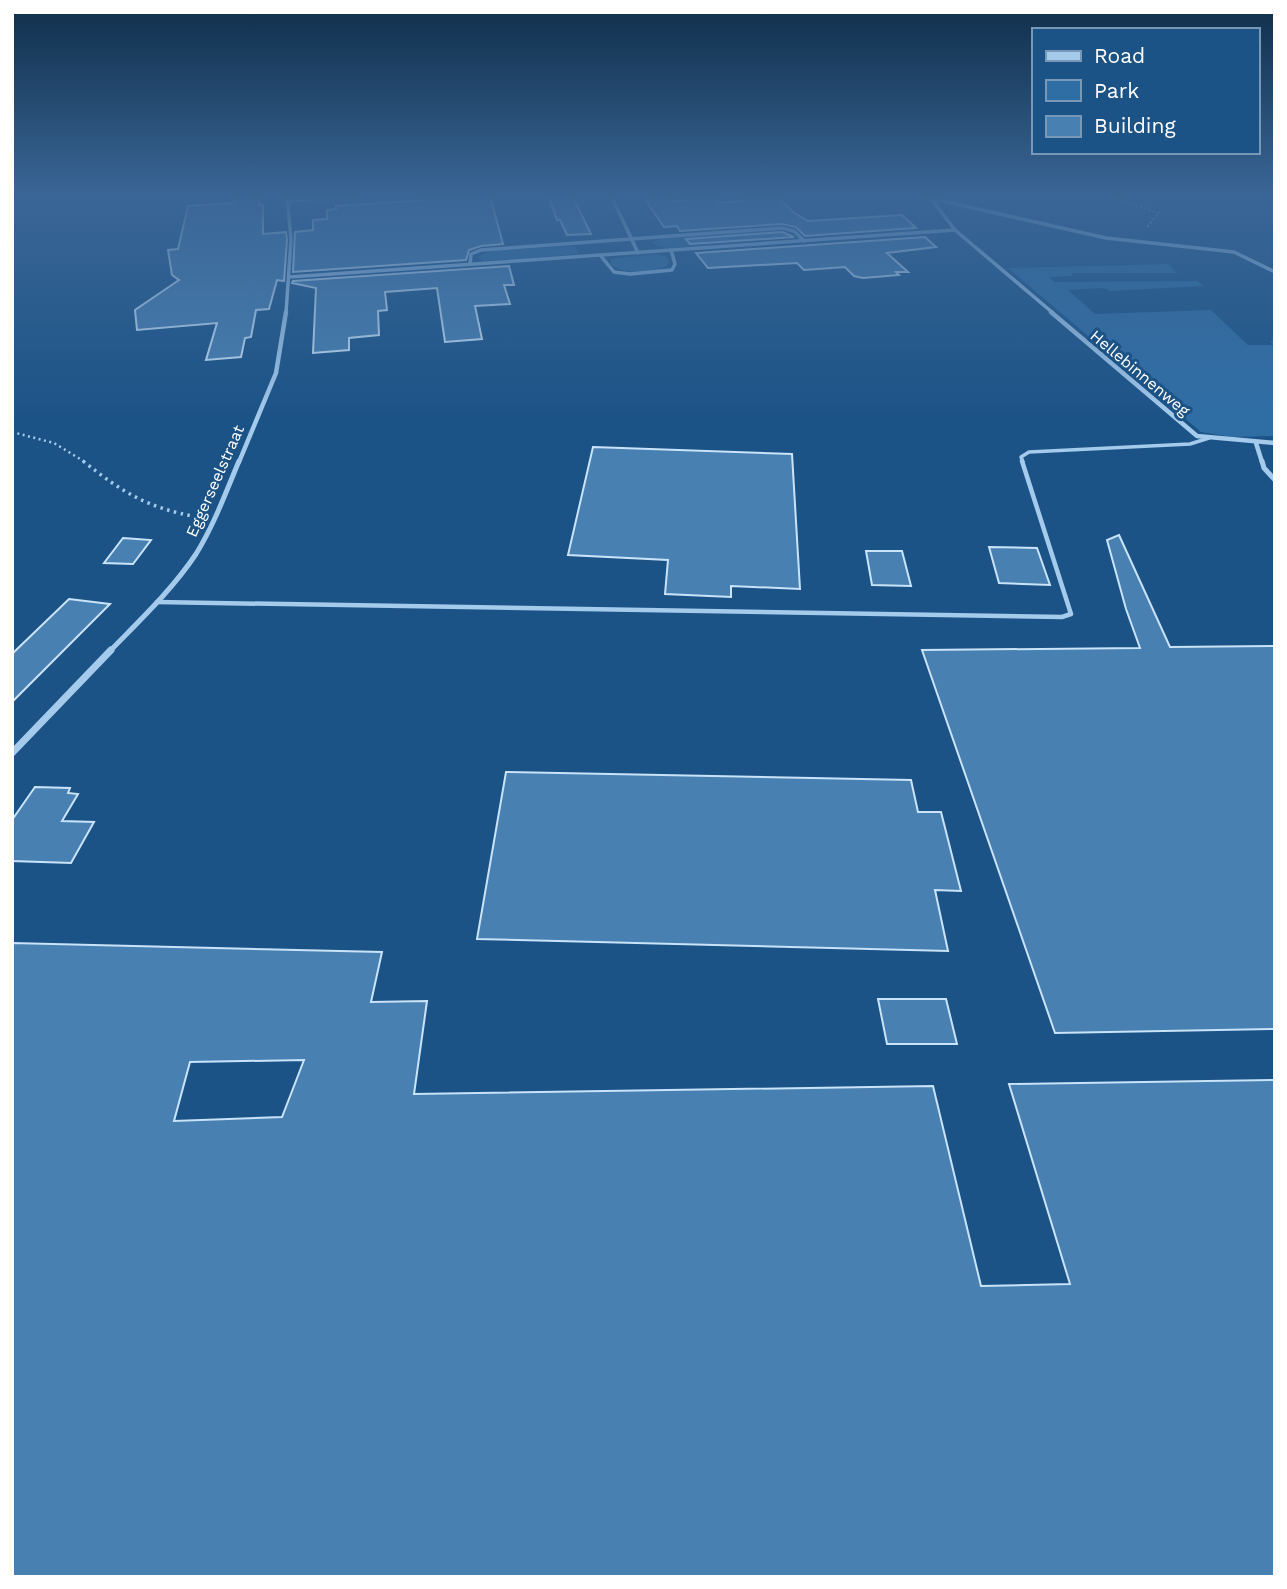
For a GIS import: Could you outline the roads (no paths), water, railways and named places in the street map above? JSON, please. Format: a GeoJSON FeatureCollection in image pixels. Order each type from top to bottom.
{"type":"FeatureCollection","features":[{"type":"Feature","properties":{"kind":"street","name":"Eggerseelstraat"},"geometry":{"type":"LineString","coordinates":[[12,753],[157,602],[195,555],[215,519],[276,373],[289,269]]}},
{"type":"Feature","properties":{"kind":"street"},"geometry":{"type":"LineString","coordinates":[[289,277],[398,269]]}},
{"type":"Feature","properties":{"kind":"street"},"geometry":{"type":"LineString","coordinates":[[612,269],[614,272],[631,274],[673,269]]}},
{"type":"Feature","properties":{"kind":"street","name":"Hellebinnenweg"},"geometry":{"type":"LineString","coordinates":[[1001,269],[1197,436],[1275,443]]}},
{"type":"Feature","properties":{"kind":"street"},"geometry":{"type":"LineString","coordinates":[[1256,443],[1264,468],[1275,480]]}},
{"type":"Feature","properties":{"kind":"lane"},"geometry":{"type":"LineString","coordinates":[[157,602],[1062,617],[1072,614],[1021,457],[1029,452],[1190,444],[1209,438]]}}]}
